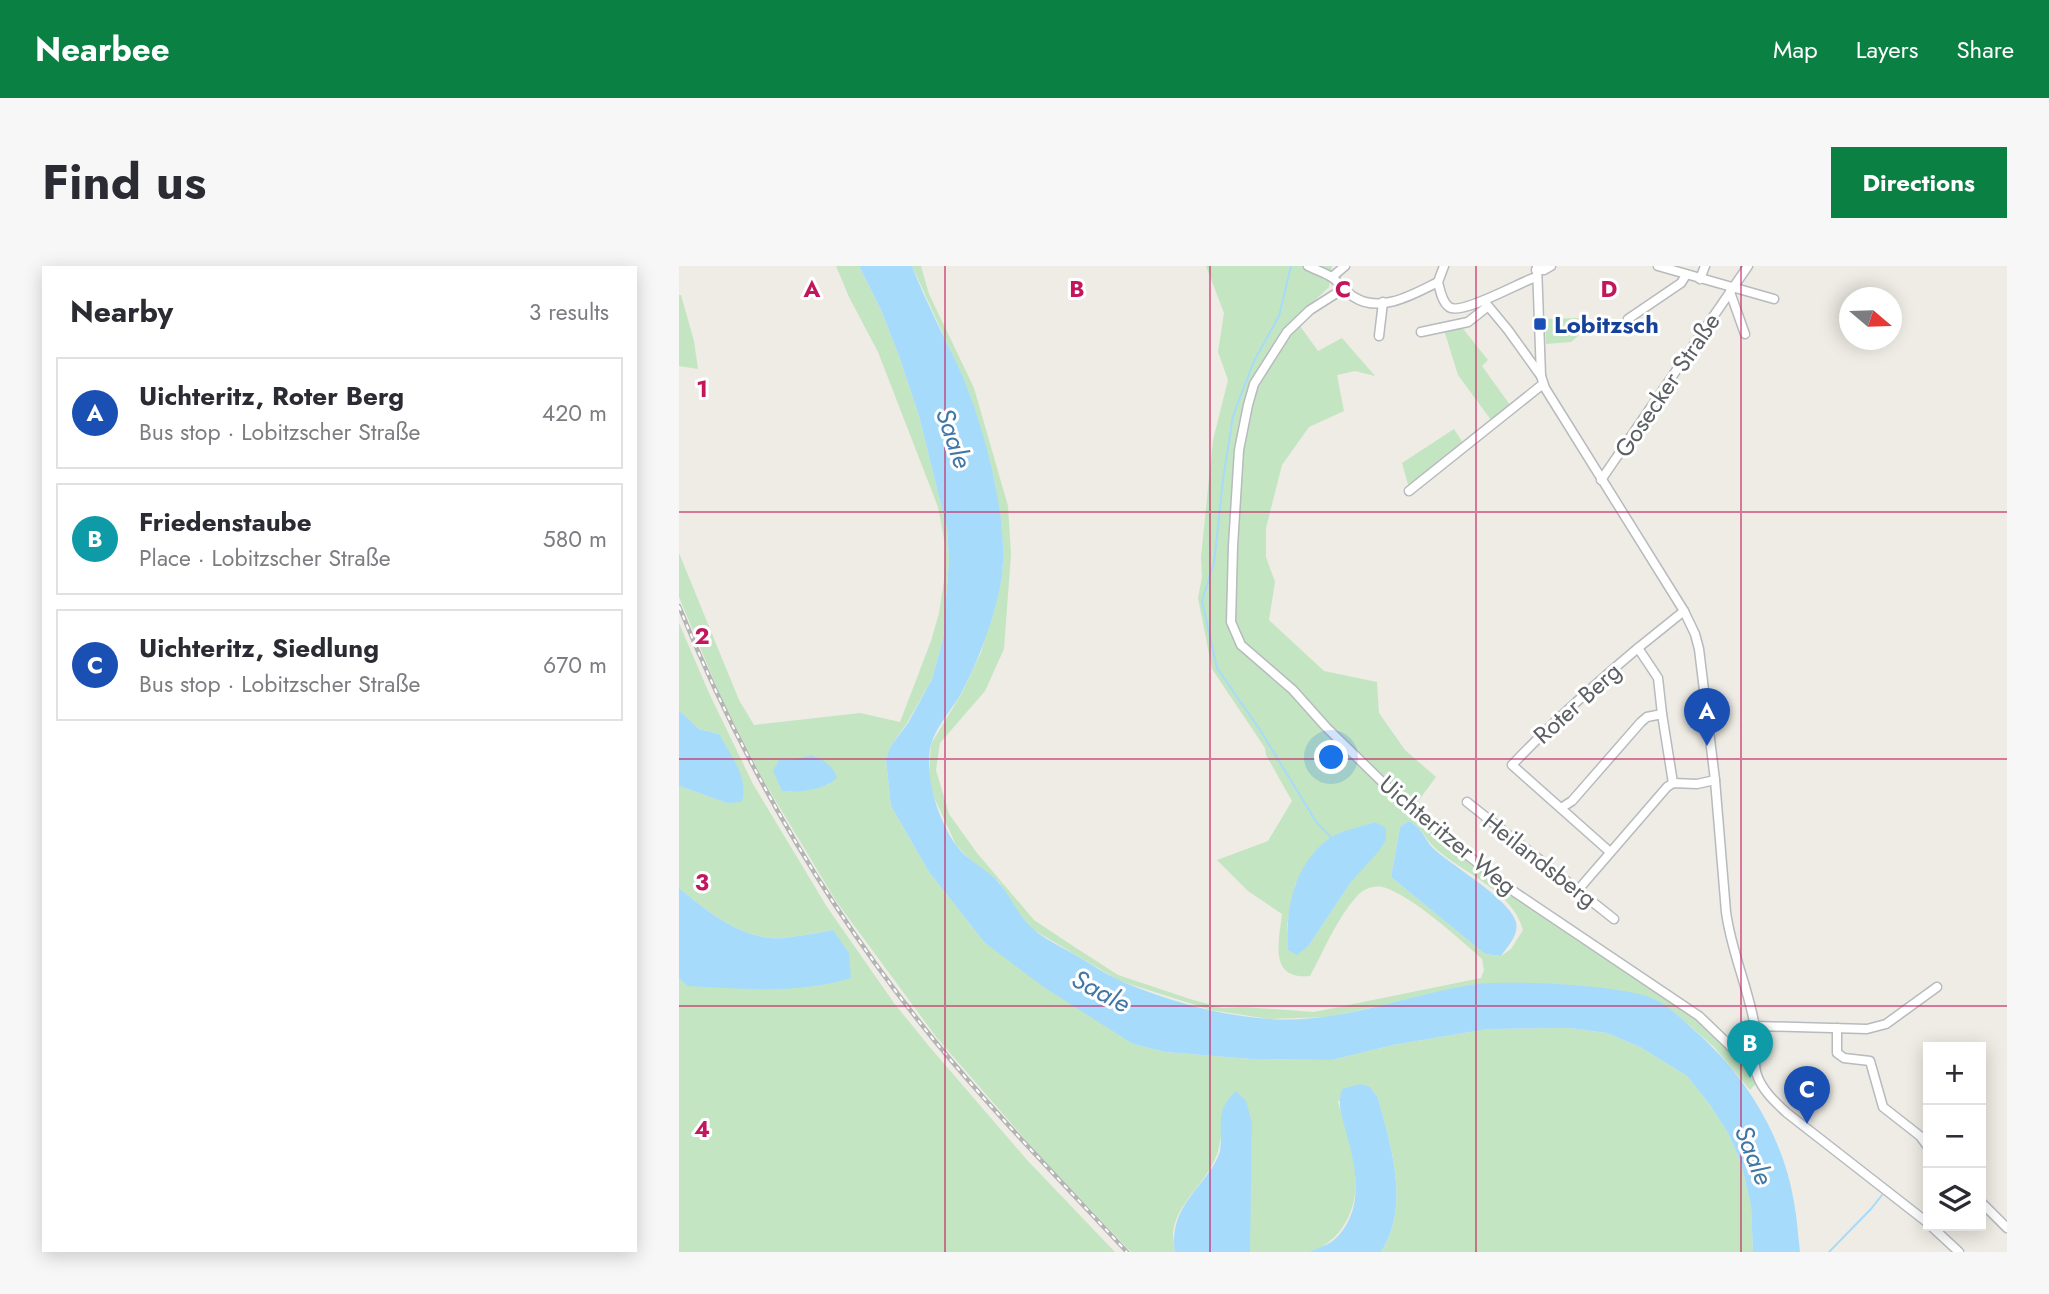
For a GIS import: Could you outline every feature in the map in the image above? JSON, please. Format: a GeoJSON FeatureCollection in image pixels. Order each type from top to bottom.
{"type":"FeatureCollection","features":[{"type":"Feature","properties":{"kind":"street"},"geometry":{"type":"LineString","coordinates":[[1308,266],[1332,277],[1343,289],[1362,301],[1383,302],[1408,298],[1438,282]]}},
{"type":"Feature","properties":{"kind":"street"},"geometry":{"type":"LineString","coordinates":[[1332,277],[1345,266]]}},
{"type":"Feature","properties":{"kind":"street"},"geometry":{"type":"LineString","coordinates":[[1444,266],[1438,282],[1443,299],[1449,307],[1461,309],[1486,304]]}},
{"type":"Feature","properties":{"kind":"street"},"geometry":{"type":"LineString","coordinates":[[1421,332],[1468,322],[1486,304],[1536,271],[1551,266]]}},
{"type":"Feature","properties":{"kind":"street","name":"Gosecker Straße"},"geometry":{"type":"LineString","coordinates":[[1658,266],[1731,290]]}},
{"type":"Feature","properties":{"kind":"street","name":"Gosecker Straße"},"geometry":{"type":"LineString","coordinates":[[1700,279],[1706,266]]}},
{"type":"Feature","properties":{"kind":"street","name":"Gosecker Straße"},"geometry":{"type":"LineString","coordinates":[[1601,480],[1748,266]]}},
{"type":"Feature","properties":{"kind":"street"},"geometry":{"type":"LineString","coordinates":[[1536,271],[1543,383]]}},
{"type":"Feature","properties":{"kind":"street","name":"Gosecker Straße"},"geometry":{"type":"LineString","coordinates":[[1627,319],[1681,284],[1686,275]]}},
{"type":"Feature","properties":{"kind":"street","name":"Uichteritzer Weg"},"geometry":{"type":"LineString","coordinates":[[1343,289],[1310,310],[1287,332],[1254,384],[1239,450],[1233,546],[1231,622],[1241,645],[1293,690],[1326,727],[1414,813],[1516,893],[1699,1016],[1748,1063],[1755,1065]]}},
{"type":"Feature","properties":{"kind":"street"},"geometry":{"type":"LineString","coordinates":[[1745,334],[1731,290],[1774,299]]}},
{"type":"Feature","properties":{"kind":"street"},"geometry":{"type":"LineString","coordinates":[[1379,336],[1383,302]]}},
{"type":"Feature","properties":{"kind":"street"},"geometry":{"type":"LineString","coordinates":[[1486,304],[1508,330],[1543,383],[1684,611],[1695,634],[1715,780],[1727,921],[1755,1026],[1755,1065],[1764,1088],[1778,1105],[1923,1219]]}},
{"type":"Feature","properties":{"kind":"street"},"geometry":{"type":"LineString","coordinates":[[1409,491],[1543,383]]}},
{"type":"Feature","properties":{"kind":"street"},"geometry":{"type":"LineString","coordinates":[[1638,648],[1684,611]]}},
{"type":"Feature","properties":{"kind":"street","name":"Roter Berg"},"geometry":{"type":"LineString","coordinates":[[1610,852],[1512,765],[1562,713],[1638,648],[1658,678],[1673,783]]}},
{"type":"Feature","properties":{"kind":"street"},"geometry":{"type":"LineString","coordinates":[[1561,808],[1572,801],[1641,722],[1647,717],[1662,715]]}},
{"type":"Feature","properties":{"kind":"street"},"geometry":{"type":"LineString","coordinates":[[1578,890],[1673,783],[1697,784],[1715,780]]}},
{"type":"Feature","properties":{"kind":"street","name":"Heilandsberg"},"geometry":{"type":"LineString","coordinates":[[1467,802],[1614,919]]}},
{"type":"Feature","properties":{"kind":"street"},"geometry":{"type":"LineString","coordinates":[[1755,1026],[1867,1030],[1886,1024],[1937,987]]}},
{"type":"Feature","properties":{"kind":"street"},"geometry":{"type":"LineString","coordinates":[[1837,1028],[1837,1053],[1844,1058],[1870,1061],[1883,1107],[1923,1140]]}},
{"type":"Feature","properties":{"kind":"street"},"geometry":{"type":"LineString","coordinates":[[1986,1207],[2007,1228]]}},
{"type":"Feature","properties":{"kind":"street"},"geometry":{"type":"LineString","coordinates":[[1937,1231],[1959,1252]]}},
{"type":"Feature","properties":{"kind":"green space"},"geometry":{"type":"Polygon","coordinates":[[[836,266],[859,266],[881,310],[919,416],[947,529],[949,560],[943,639],[932,679],[890,747],[886,760],[891,806],[929,872],[984,942],[1133,1044],[1165,1052],[1251,1059],[1332,1060],[1393,1045],[1488,1029],[1569,1028],[1607,1033],[1640,1047],[1687,1076],[1710,1105],[1728,1133],[1741,1163],[1751,1206],[1753,1252],[1381,1252],[1390,1234],[1397,1196],[1393,1156],[1378,1098],[1338,1101],[1355,1168],[1354,1200],[1340,1231],[1330,1241],[1309,1252],[1249,1252],[1252,1123],[1220,1140],[1212,1166],[1175,1222],[1175,1252],[1131,1252],[1037,1153],[937,1038],[836,901],[762,778],[722,700],[679,597],[679,553],[739,700],[754,725],[860,713],[900,722],[939,613],[944,580],[945,544],[938,507],[878,352],[836,266]],[[797,759],[779,760],[788,792],[830,784],[797,759]]]}},
{"type":"Feature","properties":{"kind":"green space"},"geometry":{"type":"Polygon","coordinates":[[[912,266],[921,266],[929,294],[974,388],[1008,506],[1011,554],[1004,649],[985,691],[940,743],[936,770],[949,814],[977,853],[1034,920],[1118,975],[1222,1008],[1314,1012],[1481,978],[1484,970],[1482,959],[1410,900],[1378,886],[1363,891],[1350,905],[1310,976],[1297,976],[1287,972],[1279,957],[1278,947],[1282,914],[1248,891],[1217,860],[1268,841],[1292,801],[1266,755],[1265,748],[1212,669],[1198,598],[1213,440],[1228,380],[1218,352],[1224,313],[1206,266],[1332,266],[1329,287],[1295,319],[1318,351],[1342,338],[1375,376],[1355,371],[1337,375],[1344,411],[1309,427],[1282,465],[1266,528],[1266,557],[1275,582],[1269,620],[1324,671],[1377,682],[1379,713],[1405,750],[1436,777],[1410,812],[1515,896],[1697,1018],[1754,1072],[1757,1082],[1750,1090],[1714,1047],[1674,1012],[1654,999],[1632,993],[1582,987],[1481,984],[1328,1017],[1269,1019],[1211,1010],[1120,981],[1032,929],[999,882],[974,864],[956,845],[932,793],[929,773],[931,744],[963,691],[981,652],[1003,566],[1002,531],[995,483],[959,369],[912,266]],[[1409,821],[1400,827],[1391,877],[1485,954],[1501,956],[1511,949],[1523,930],[1518,916],[1509,904],[1435,848],[1409,821]],[[1375,822],[1332,837],[1295,885],[1287,925],[1288,950],[1309,945],[1351,882],[1386,840],[1375,822]]]}},
{"type":"Feature","properties":{"kind":"green space"},"geometry":{"type":"Polygon","coordinates":[[[679,295],[694,341],[698,369],[679,366],[679,295]]]}},
{"type":"Feature","properties":{"kind":"green space"},"geometry":{"type":"Polygon","coordinates":[[[1578,318],[1579,335],[1571,342],[1546,344],[1545,319],[1578,318]]]}},
{"type":"Feature","properties":{"kind":"green space"},"geometry":{"type":"Polygon","coordinates":[[[1460,325],[1488,360],[1482,366],[1510,405],[1491,420],[1458,375],[1444,330],[1460,325]]]}},
{"type":"Feature","properties":{"kind":"green space"},"geometry":{"type":"Polygon","coordinates":[[[1454,429],[1463,443],[1409,488],[1402,463],[1454,429]]]}},
{"type":"Feature","properties":{"kind":"green space"},"geometry":{"type":"Polygon","coordinates":[[[679,623],[753,784],[827,907],[894,1003],[928,1045],[1028,1161],[1115,1252],[679,1252],[679,978],[687,986],[833,930],[784,938],[754,935],[714,915],[679,888],[679,786],[727,803],[719,734],[699,729],[679,710],[679,623]]]}},
{"type":"Feature","properties":{"kind":"water","name":"Saale"},"geometry":{"type":"Polygon","coordinates":[[[859,266],[912,266],[967,387],[990,462],[1003,539],[999,593],[970,677],[932,741],[930,773],[939,812],[956,845],[1000,884],[1029,925],[1049,940],[1123,982],[1158,995],[1233,1015],[1270,1019],[1323,1017],[1452,989],[1494,983],[1594,987],[1654,999],[1675,1013],[1712,1047],[1759,1107],[1771,1129],[1789,1177],[1800,1252],[1753,1252],[1751,1206],[1741,1163],[1728,1133],[1710,1105],[1687,1076],[1640,1047],[1607,1033],[1569,1028],[1488,1029],[1393,1045],[1332,1060],[1251,1059],[1165,1052],[1133,1044],[1045,988],[984,942],[929,872],[891,806],[886,760],[890,747],[908,723],[932,679],[943,639],[949,560],[947,529],[919,416],[881,310],[859,266]]]}},
{"type":"Feature","properties":{"kind":"water"},"geometry":{"type":"Polygon","coordinates":[[[679,710],[699,729],[719,734],[741,775],[742,802],[727,803],[679,786],[679,710]]]}},
{"type":"Feature","properties":{"kind":"water"},"geometry":{"type":"Polygon","coordinates":[[[811,755],[827,764],[837,778],[811,790],[782,791],[773,771],[779,760],[811,755]]]}},
{"type":"Feature","properties":{"kind":"water"},"geometry":{"type":"Polygon","coordinates":[[[1409,821],[1418,827],[1434,849],[1492,893],[1511,913],[1517,927],[1501,956],[1485,954],[1391,877],[1400,827],[1409,821]]]}},
{"type":"Feature","properties":{"kind":"water"},"geometry":{"type":"Polygon","coordinates":[[[1375,822],[1386,828],[1386,840],[1378,852],[1351,882],[1309,945],[1297,955],[1288,950],[1290,903],[1300,874],[1308,861],[1335,835],[1375,822]]]}},
{"type":"Feature","properties":{"kind":"water"},"geometry":{"type":"Polygon","coordinates":[[[679,888],[714,915],[754,935],[784,938],[833,930],[849,953],[851,978],[791,988],[687,986],[679,978],[679,888]]]}},
{"type":"Feature","properties":{"kind":"water"},"geometry":{"type":"Polygon","coordinates":[[[1360,1084],[1370,1087],[1378,1098],[1393,1156],[1397,1196],[1390,1234],[1381,1252],[1309,1252],[1334,1240],[1351,1216],[1356,1188],[1355,1174],[1340,1100],[1342,1089],[1360,1084]]]}},
{"type":"Feature","properties":{"kind":"water"},"geometry":{"type":"Polygon","coordinates":[[[1236,1091],[1246,1101],[1252,1123],[1250,1252],[1175,1252],[1175,1229],[1178,1220],[1218,1157],[1222,1113],[1236,1091]]]}},
{"type":"Feature","properties":{"kind":"waterway"},"geometry":{"type":"LineString","coordinates":[[1291,266],[1279,316],[1254,361],[1233,416],[1214,563],[1202,601],[1217,668],[1260,730],[1317,823],[1331,837]]}},
{"type":"Feature","properties":{"kind":"waterway"},"geometry":{"type":"LineString","coordinates":[[1829,1252],[1882,1195]]}},
{"type":"Feature","properties":{"kind":"railway"},"geometry":{"type":"LineString","coordinates":[[679,606],[759,778],[823,887],[858,939],[957,1067],[1127,1252]]}},
{"type":"Feature","properties":{"kind":"place","name":"Lobitzsch"},"geometry":{"type":"Point","coordinates":[1540,324]}},
{"type":"Feature","properties":{"kind":"place","name":"Uichteritz, Roter Berg"},"geometry":{"type":"Point","coordinates":[1707,746]}},
{"type":"Feature","properties":{"kind":"place","name":"Friedenstaube"},"geometry":{"type":"Point","coordinates":[1750,1078]}},
{"type":"Feature","properties":{"kind":"place","name":"Uichteritz, Siedlung"},"geometry":{"type":"Point","coordinates":[1807,1124]}}]}
